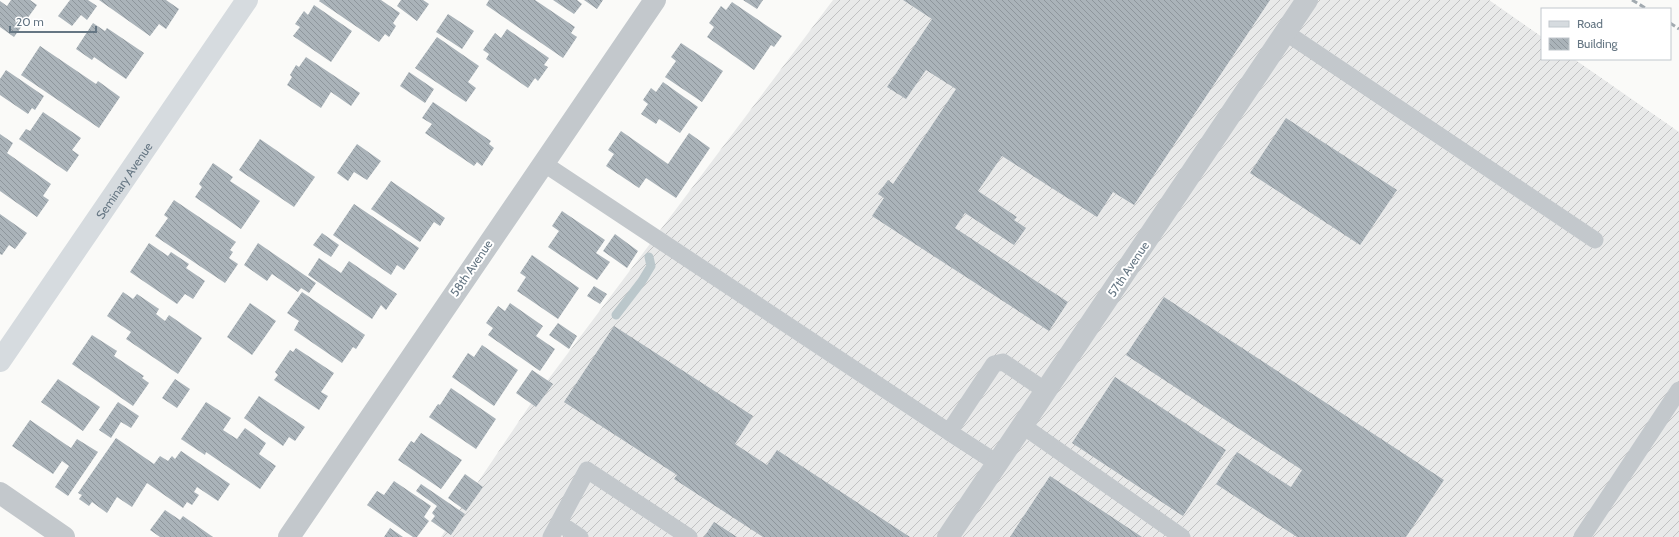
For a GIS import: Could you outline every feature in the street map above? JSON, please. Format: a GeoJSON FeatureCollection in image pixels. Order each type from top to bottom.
{"type":"FeatureCollection","features":[{"type":"Feature","properties":{"kind":"street","name":"Seminary Avenue"},"geometry":{"type":"LineString","coordinates":[[0,361],[247,0]]}},
{"type":"Feature","properties":{"kind":"street","name":"58th Avenue"},"geometry":{"type":"LineString","coordinates":[[289,537],[655,0]]}},
{"type":"Feature","properties":{"kind":"street","name":"57th Avenue"},"geometry":{"type":"LineString","coordinates":[[948,537],[1307,0]]}},
{"type":"Feature","properties":{"kind":"street"},"geometry":{"type":"LineString","coordinates":[[0,493],[64,537]]}},
{"type":"Feature","properties":{"kind":"lane"},"geometry":{"type":"LineString","coordinates":[[1285,32],[1595,240]]}},
{"type":"Feature","properties":{"kind":"lane"},"geometry":{"type":"LineString","coordinates":[[543,163],[997,463]]}},
{"type":"Feature","properties":{"kind":"lane"},"geometry":{"type":"LineString","coordinates":[[949,432],[994,364],[1003,362],[1046,391]]}},
{"type":"Feature","properties":{"kind":"lane"},"geometry":{"type":"LineString","coordinates":[[1582,537],[1679,390]]}},
{"type":"Feature","properties":{"kind":"lane"},"geometry":{"type":"LineString","coordinates":[[1023,426],[1182,537]]}},
{"type":"Feature","properties":{"kind":"lane"},"geometry":{"type":"LineString","coordinates":[[580,537],[555,530],[587,470],[689,537]]}},
{"type":"Feature","properties":{"kind":"shaded area"},"geometry":{"type":"Polygon","coordinates":[[[833,0],[1489,0],[1541,36],[1541,60],[1575,60],[1679,132],[1679,537],[441,537],[538,393],[833,0]]]}},
{"type":"Feature","properties":{"kind":"building"},"geometry":{"type":"Polygon","coordinates":[[[11,0],[30,0],[37,5],[14,37],[0,27],[0,1],[7,6],[11,0]]]}},
{"type":"Feature","properties":{"kind":"building"},"geometry":{"type":"Polygon","coordinates":[[[70,0],[88,0],[97,6],[87,20],[81,15],[72,26],[58,16],[70,0]]]}},
{"type":"Feature","properties":{"kind":"building"},"geometry":{"type":"Polygon","coordinates":[[[99,0],[166,0],[179,9],[166,29],[159,24],[150,36],[99,0]]]}},
{"type":"Feature","properties":{"kind":"building"},"geometry":{"type":"Polygon","coordinates":[[[381,0],[400,13],[393,23],[396,26],[389,37],[385,34],[379,42],[319,1],[381,0]]]}},
{"type":"Feature","properties":{"kind":"building"},"geometry":{"type":"Polygon","coordinates":[[[401,0],[423,0],[429,4],[417,21],[397,6],[401,0]]]}},
{"type":"Feature","properties":{"kind":"building"},"geometry":{"type":"Polygon","coordinates":[[[489,0],[535,0],[575,27],[571,33],[577,37],[563,58],[486,5],[489,0]]]}},
{"type":"Feature","properties":{"kind":"building"},"geometry":{"type":"Polygon","coordinates":[[[553,0],[577,0],[582,4],[574,14],[553,0]]]}},
{"type":"Feature","properties":{"kind":"building"},"geometry":{"type":"Polygon","coordinates":[[[584,0],[603,0],[597,9],[584,0]]]}},
{"type":"Feature","properties":{"kind":"building"},"geometry":{"type":"Polygon","coordinates":[[[743,0],[763,0],[757,9],[743,0]]]}},
{"type":"Feature","properties":{"kind":"building"},"geometry":{"type":"Polygon","coordinates":[[[903,0],[1270,0],[1134,205],[1113,192],[1097,217],[1002,156],[978,191],[1017,217],[1014,220],[1026,228],[1014,245],[965,213],[955,228],[1068,302],[1049,331],[872,216],[884,198],[878,194],[888,180],[893,184],[956,89],[926,70],[906,99],[887,87],[932,19],[903,0]]]}},
{"type":"Feature","properties":{"kind":"building"},"geometry":{"type":"Polygon","coordinates":[[[732,2],[782,36],[774,47],[771,45],[754,70],[707,37],[714,27],[709,23],[721,6],[726,10],[732,2]]]}},
{"type":"Feature","properties":{"kind":"building"},"geometry":{"type":"Polygon","coordinates":[[[314,5],[352,31],[331,62],[293,36],[300,27],[295,24],[304,11],[308,15],[314,5]]]}},
{"type":"Feature","properties":{"kind":"building"},"geometry":{"type":"Polygon","coordinates":[[[448,14],[474,31],[462,49],[436,32],[448,14]]]}},
{"type":"Feature","properties":{"kind":"building"},"geometry":{"type":"Polygon","coordinates":[[[93,23],[105,31],[107,28],[144,53],[126,79],[94,57],[92,60],[76,49],[93,23]]]}},
{"type":"Feature","properties":{"kind":"building"},"geometry":{"type":"Polygon","coordinates":[[[507,29],[549,58],[544,65],[548,67],[538,81],[535,78],[528,88],[486,59],[489,54],[483,50],[495,33],[501,38],[507,29]]]}},
{"type":"Feature","properties":{"kind":"building"},"geometry":{"type":"Polygon","coordinates":[[[437,37],[479,66],[468,82],[476,88],[466,102],[415,68],[437,37]]]}},
{"type":"Feature","properties":{"kind":"building"},"geometry":{"type":"Polygon","coordinates":[[[681,43],[723,71],[702,102],[665,77],[676,61],[671,57],[681,43]]]}},
{"type":"Feature","properties":{"kind":"building"},"geometry":{"type":"Polygon","coordinates":[[[40,46],[96,84],[98,81],[120,97],[99,128],[21,75],[40,46]]]}},
{"type":"Feature","properties":{"kind":"building"},"geometry":{"type":"Polygon","coordinates":[[[306,57],[360,93],[351,106],[331,92],[321,108],[287,85],[292,77],[290,75],[296,65],[299,67],[306,57]]]}},
{"type":"Feature","properties":{"kind":"building"},"geometry":{"type":"Polygon","coordinates":[[[6,70],[44,96],[35,110],[32,108],[28,114],[0,95],[0,79],[6,70]]]}},
{"type":"Feature","properties":{"kind":"building"},"geometry":{"type":"Polygon","coordinates":[[[409,72],[434,89],[425,103],[400,86],[409,72]]]}},
{"type":"Feature","properties":{"kind":"building"},"geometry":{"type":"Polygon","coordinates":[[[663,82],[698,107],[680,133],[659,119],[656,124],[641,114],[648,104],[643,100],[651,88],[656,92],[663,82]]]}},
{"type":"Feature","properties":{"kind":"building"},"geometry":{"type":"Polygon","coordinates":[[[433,102],[491,141],[489,144],[494,148],[482,166],[477,162],[474,166],[425,133],[432,124],[422,118],[433,102]]]}},
{"type":"Feature","properties":{"kind":"building"},"geometry":{"type":"Polygon","coordinates":[[[43,112],[81,138],[72,150],[79,155],[67,172],[19,139],[26,129],[30,131],[43,112]]]}},
{"type":"Feature","properties":{"kind":"building"},"geometry":{"type":"Polygon","coordinates":[[[1286,118],[1397,190],[1360,245],[1250,173],[1286,118]]]}},
{"type":"Feature","properties":{"kind":"building"},"geometry":{"type":"Polygon","coordinates":[[[621,131],[668,164],[689,133],[710,148],[676,198],[646,178],[639,188],[606,166],[614,154],[608,150],[621,131]]]}},
{"type":"Feature","properties":{"kind":"building"},"geometry":{"type":"Polygon","coordinates":[[[0,134],[13,143],[7,153],[51,184],[43,196],[49,200],[37,217],[0,191],[0,134]]]}},
{"type":"Feature","properties":{"kind":"building"},"geometry":{"type":"Polygon","coordinates":[[[260,139],[315,177],[294,207],[239,170],[260,139]]]}},
{"type":"Feature","properties":{"kind":"building"},"geometry":{"type":"Polygon","coordinates":[[[357,144],[381,161],[367,180],[354,172],[348,181],[337,173],[357,144]]]}},
{"type":"Feature","properties":{"kind":"building"},"geometry":{"type":"Polygon","coordinates":[[[213,163],[233,177],[230,181],[260,201],[241,229],[195,197],[202,187],[199,184],[213,163]]]}},
{"type":"Feature","properties":{"kind":"building"},"geometry":{"type":"Polygon","coordinates":[[[391,181],[445,218],[440,226],[434,222],[420,242],[371,209],[391,181]]]}},
{"type":"Feature","properties":{"kind":"building"},"geometry":{"type":"Polygon","coordinates":[[[174,200],[236,242],[230,250],[233,252],[229,258],[238,264],[225,283],[155,236],[168,218],[164,215],[174,200]]]}},
{"type":"Feature","properties":{"kind":"building"},"geometry":{"type":"Polygon","coordinates":[[[354,204],[419,248],[404,270],[397,265],[391,275],[333,235],[354,204]]]}},
{"type":"Feature","properties":{"kind":"building"},"geometry":{"type":"Polygon","coordinates":[[[562,211],[605,240],[596,253],[610,262],[597,280],[548,247],[559,231],[552,226],[562,211]]]}},
{"type":"Feature","properties":{"kind":"building"},"geometry":{"type":"Polygon","coordinates":[[[0,214],[27,233],[15,249],[9,245],[2,255],[0,254],[0,214]]]}},
{"type":"Feature","properties":{"kind":"building"},"geometry":{"type":"Polygon","coordinates":[[[322,233],[339,245],[331,257],[313,245],[322,233]]]}},
{"type":"Feature","properties":{"kind":"building"},"geometry":{"type":"Polygon","coordinates":[[[615,234],[638,251],[627,268],[603,251],[615,234]]]}},
{"type":"Feature","properties":{"kind":"building"},"geometry":{"type":"Polygon","coordinates":[[[149,243],[168,256],[171,252],[189,264],[186,268],[205,281],[193,299],[185,294],[177,304],[130,272],[149,243]]]}},
{"type":"Feature","properties":{"kind":"building"},"geometry":{"type":"Polygon","coordinates":[[[258,243],[316,283],[309,293],[301,288],[298,292],[272,274],[267,281],[244,265],[258,243]]]}},
{"type":"Feature","properties":{"kind":"building"},"geometry":{"type":"Polygon","coordinates":[[[532,255],[579,288],[558,319],[517,291],[526,277],[520,273],[532,255]]]}},
{"type":"Feature","properties":{"kind":"building"},"geometry":{"type":"Polygon","coordinates":[[[319,258],[341,273],[349,261],[397,294],[386,310],[381,305],[372,319],[308,275],[319,258]]]}},
{"type":"Feature","properties":{"kind":"building"},"geometry":{"type":"Polygon","coordinates":[[[594,286],[607,294],[600,304],[587,296],[594,286]]]}},
{"type":"Feature","properties":{"kind":"building"},"geometry":{"type":"Polygon","coordinates":[[[123,292],[133,299],[137,294],[159,309],[156,314],[165,321],[169,315],[202,338],[178,374],[126,339],[131,332],[107,316],[123,292]]]}},
{"type":"Feature","properties":{"kind":"building"},"geometry":{"type":"Polygon","coordinates":[[[302,292],[365,335],[356,349],[353,347],[342,363],[294,330],[299,321],[287,313],[302,292]]]}},
{"type":"Feature","properties":{"kind":"building"},"geometry":{"type":"Polygon","coordinates":[[[1164,297],[1444,480],[1406,537],[1297,537],[1216,484],[1237,452],[1291,487],[1302,470],[1126,355],[1164,297]]]}},
{"type":"Feature","properties":{"kind":"building"},"geometry":{"type":"Polygon","coordinates":[[[250,303],[276,321],[252,355],[227,337],[250,303]]]}},
{"type":"Feature","properties":{"kind":"building"},"geometry":{"type":"Polygon","coordinates":[[[510,303],[543,326],[536,336],[555,349],[540,371],[488,335],[493,328],[486,323],[498,306],[505,311],[510,303]]]}},
{"type":"Feature","properties":{"kind":"building"},"geometry":{"type":"Polygon","coordinates":[[[558,323],[577,336],[569,349],[549,335],[558,323]]]}},
{"type":"Feature","properties":{"kind":"building"},"geometry":{"type":"Polygon","coordinates":[[[614,326],[753,416],[735,444],[767,465],[777,450],[910,537],[763,537],[674,479],[677,475],[564,402],[614,326]]]}},
{"type":"Feature","properties":{"kind":"building"},"geometry":{"type":"Polygon","coordinates":[[[92,335],[117,351],[114,356],[144,376],[142,378],[149,383],[133,406],[72,364],[92,335]]]}},
{"type":"Feature","properties":{"kind":"building"},"geometry":{"type":"Polygon","coordinates":[[[482,345],[518,370],[494,406],[452,377],[468,353],[474,357],[482,345]]]}},
{"type":"Feature","properties":{"kind":"building"},"geometry":{"type":"Polygon","coordinates":[[[296,348],[334,373],[321,392],[328,396],[319,410],[274,380],[278,375],[275,372],[290,350],[293,352],[296,348]]]}},
{"type":"Feature","properties":{"kind":"building"},"geometry":{"type":"Polygon","coordinates":[[[532,370],[553,384],[536,407],[516,393],[532,370]]]}},
{"type":"Feature","properties":{"kind":"building"},"geometry":{"type":"Polygon","coordinates":[[[1115,377],[1226,450],[1183,516],[1072,443],[1115,377]]]}},
{"type":"Feature","properties":{"kind":"building"},"geometry":{"type":"Polygon","coordinates":[[[58,379],[100,407],[83,431],[41,402],[58,379]]]}},
{"type":"Feature","properties":{"kind":"building"},"geometry":{"type":"Polygon","coordinates":[[[175,379],[190,389],[177,408],[162,398],[175,379]]]}},
{"type":"Feature","properties":{"kind":"building"},"geometry":{"type":"Polygon","coordinates":[[[451,388],[496,419],[476,449],[429,417],[438,404],[440,405],[451,388]]]}},
{"type":"Feature","properties":{"kind":"building"},"geometry":{"type":"Polygon","coordinates":[[[259,396],[305,427],[295,441],[289,437],[283,446],[244,418],[259,396]]]}},
{"type":"Feature","properties":{"kind":"building"},"geometry":{"type":"Polygon","coordinates":[[[118,402],[139,416],[131,428],[121,422],[111,438],[99,430],[118,402]]]}},
{"type":"Feature","properties":{"kind":"building"},"geometry":{"type":"Polygon","coordinates":[[[206,402],[231,418],[223,430],[237,439],[245,428],[266,443],[259,454],[276,466],[260,489],[206,452],[205,455],[181,439],[206,402]]]}},
{"type":"Feature","properties":{"kind":"building"},"geometry":{"type":"Polygon","coordinates":[[[30,420],[71,448],[77,439],[98,452],[68,496],[55,487],[69,466],[62,461],[53,474],[12,446],[30,420]]]}},
{"type":"Feature","properties":{"kind":"building"},"geometry":{"type":"Polygon","coordinates":[[[421,433],[462,460],[441,489],[398,460],[411,441],[414,443],[421,433]]]}},
{"type":"Feature","properties":{"kind":"building"},"geometry":{"type":"Polygon","coordinates":[[[116,438],[154,464],[160,456],[168,461],[172,456],[175,459],[181,451],[230,484],[218,501],[197,487],[194,492],[199,495],[192,505],[187,502],[183,508],[147,483],[132,507],[117,497],[107,513],[92,502],[89,506],[79,499],[82,495],[78,493],[116,438]]]}},
{"type":"Feature","properties":{"kind":"building"},"geometry":{"type":"Polygon","coordinates":[[[465,474],[483,487],[466,511],[448,498],[465,474]]]}},
{"type":"Feature","properties":{"kind":"building"},"geometry":{"type":"Polygon","coordinates":[[[1050,476],[1142,537],[1010,537],[1050,476]]]}},
{"type":"Feature","properties":{"kind":"building"},"geometry":{"type":"Polygon","coordinates":[[[394,481],[431,506],[424,517],[429,521],[417,537],[413,537],[367,505],[377,491],[384,495],[394,481]]]}},
{"type":"Feature","properties":{"kind":"building"},"geometry":{"type":"Polygon","coordinates":[[[421,484],[465,514],[451,535],[431,521],[435,516],[432,513],[437,506],[416,491],[421,484]]]}},
{"type":"Feature","properties":{"kind":"building"},"geometry":{"type":"Polygon","coordinates":[[[165,510],[180,520],[183,516],[213,537],[160,537],[150,530],[165,510]]]}},
{"type":"Feature","properties":{"kind":"building"},"geometry":{"type":"Polygon","coordinates":[[[714,522],[737,537],[704,537],[714,522]]]}},
{"type":"Feature","properties":{"kind":"building"},"geometry":{"type":"Polygon","coordinates":[[[390,528],[403,537],[384,537],[390,528]]]}},
{"type":"Feature","properties":{"kind":"waterway"},"geometry":{"type":"LineString","coordinates":[[616,315],[642,281],[651,266],[649,257]]}},
{"type":"Feature","properties":{"kind":"railway"},"geometry":{"type":"LineString","coordinates":[[1632,0],[1645,8]]}},
{"type":"Feature","properties":{"kind":"railway"},"geometry":{"type":"LineString","coordinates":[[1671,24],[1679,29]]}}]}
